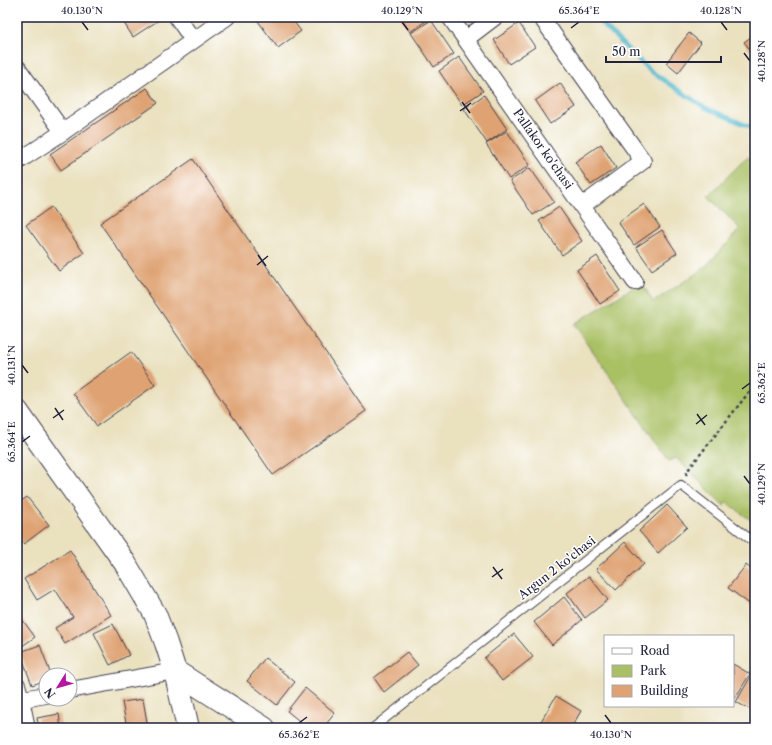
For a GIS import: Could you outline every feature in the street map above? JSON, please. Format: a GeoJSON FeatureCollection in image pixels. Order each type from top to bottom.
{"type":"FeatureCollection","features":[{"type":"Feature","properties":{"kind":"main road"},"geometry":{"type":"LineString","coordinates":[[17,411],[129,570],[155,614],[175,671],[188,728]]}},
{"type":"Feature","properties":{"kind":"main road"},"geometry":{"type":"LineString","coordinates":[[175,671],[264,728]]}},
{"type":"Feature","properties":{"kind":"street"},"geometry":{"type":"LineString","coordinates":[[177,17],[193,40]]}},
{"type":"Feature","properties":{"kind":"street"},"geometry":{"type":"LineString","coordinates":[[17,162],[63,132],[226,17]]}},
{"type":"Feature","properties":{"kind":"street","name":"Pallakor ko'chasi"},"geometry":{"type":"LineString","coordinates":[[450,17],[635,282]]}},
{"type":"Feature","properties":{"kind":"street"},"geometry":{"type":"LineString","coordinates":[[466,39],[495,17]]}},
{"type":"Feature","properties":{"kind":"street"},"geometry":{"type":"LineString","coordinates":[[541,17],[643,161],[582,206]]}},
{"type":"Feature","properties":{"kind":"street"},"geometry":{"type":"LineString","coordinates":[[17,67],[63,132]]}},
{"type":"Feature","properties":{"kind":"street"},"geometry":{"type":"LineString","coordinates":[[78,689],[175,671]]}},
{"type":"Feature","properties":{"kind":"street"},"geometry":{"type":"LineString","coordinates":[[27,728],[18,695],[38,695]]}},
{"type":"Feature","properties":{"kind":"lane"},"geometry":{"type":"LineString","coordinates":[[681,485],[755,543]]}},
{"type":"Feature","properties":{"kind":"lane","name":"Argun 2 ko'chasi"},"geometry":{"type":"LineString","coordinates":[[373,728],[681,485]]}},
{"type":"Feature","properties":{"kind":"path"},"geometry":{"type":"LineString","coordinates":[[681,485],[688,470],[753,387],[755,388]]}},
{"type":"Feature","properties":{"kind":"green space"},"geometry":{"type":"Polygon","coordinates":[[[747,157],[755,160],[755,523],[726,502],[724,506],[676,458],[669,461],[574,324],[642,282],[653,302],[703,269],[740,229],[708,196],[747,157]]]}},
{"type":"Feature","properties":{"kind":"building"},"geometry":{"type":"Polygon","coordinates":[[[120,17],[157,17],[159,20],[133,37],[120,17]]]}},
{"type":"Feature","properties":{"kind":"building"},"geometry":{"type":"Polygon","coordinates":[[[255,17],[290,17],[301,31],[278,48],[255,17]]]}},
{"type":"Feature","properties":{"kind":"building"},"geometry":{"type":"Polygon","coordinates":[[[400,17],[429,17],[430,18],[410,32],[400,17]]]}},
{"type":"Feature","properties":{"kind":"building"},"geometry":{"type":"Polygon","coordinates":[[[431,20],[454,54],[434,67],[411,33],[431,20]]]}},
{"type":"Feature","properties":{"kind":"building"},"geometry":{"type":"Polygon","coordinates":[[[519,23],[535,47],[509,64],[494,40],[519,23]]]}},
{"type":"Feature","properties":{"kind":"building"},"geometry":{"type":"Polygon","coordinates":[[[689,33],[701,43],[678,73],[666,63],[689,33]]]}},
{"type":"Feature","properties":{"kind":"building"},"geometry":{"type":"Polygon","coordinates":[[[755,34],[755,56],[744,42],[755,34]]]}},
{"type":"Feature","properties":{"kind":"building"},"geometry":{"type":"Polygon","coordinates":[[[459,57],[483,91],[462,105],[439,71],[459,57]]]}},
{"type":"Feature","properties":{"kind":"building"},"geometry":{"type":"Polygon","coordinates":[[[560,83],[576,107],[550,124],[535,101],[560,83]]]}},
{"type":"Feature","properties":{"kind":"building"},"geometry":{"type":"Polygon","coordinates":[[[147,88],[158,103],[61,170],[50,154],[147,88]]]}},
{"type":"Feature","properties":{"kind":"building"},"geometry":{"type":"Polygon","coordinates":[[[484,95],[507,129],[487,143],[464,109],[484,95]]]}},
{"type":"Feature","properties":{"kind":"building"},"geometry":{"type":"Polygon","coordinates":[[[507,131],[530,165],[509,179],[486,144],[507,131]]]}},
{"type":"Feature","properties":{"kind":"building"},"geometry":{"type":"Polygon","coordinates":[[[601,144],[616,168],[591,185],[575,162],[601,144]]]}},
{"type":"Feature","properties":{"kind":"building"},"geometry":{"type":"Polygon","coordinates":[[[193,159],[366,411],[273,475],[100,223],[193,159]]]}},
{"type":"Feature","properties":{"kind":"building"},"geometry":{"type":"Polygon","coordinates":[[[530,168],[554,202],[533,215],[510,181],[530,168]]]}},
{"type":"Feature","properties":{"kind":"building"},"geometry":{"type":"Polygon","coordinates":[[[644,204],[660,227],[634,245],[618,222],[644,204]]]}},
{"type":"Feature","properties":{"kind":"building"},"geometry":{"type":"Polygon","coordinates":[[[51,207],[84,253],[59,271],[26,225],[51,207]]]}},
{"type":"Feature","properties":{"kind":"building"},"geometry":{"type":"Polygon","coordinates":[[[559,207],[582,241],[562,255],[539,221],[559,207]]]}},
{"type":"Feature","properties":{"kind":"building"},"geometry":{"type":"Polygon","coordinates":[[[662,230],[677,253],[652,270],[636,247],[662,230]]]}},
{"type":"Feature","properties":{"kind":"building"},"geometry":{"type":"Polygon","coordinates":[[[597,256],[620,291],[600,304],[577,270],[597,256]]]}},
{"type":"Feature","properties":{"kind":"building"},"geometry":{"type":"Polygon","coordinates":[[[131,352],[155,385],[97,426],[73,393],[131,352]]]}},
{"type":"Feature","properties":{"kind":"building"},"geometry":{"type":"Polygon","coordinates":[[[27,497],[49,525],[24,544],[17,534],[17,504],[27,497]]]}},
{"type":"Feature","properties":{"kind":"building"},"geometry":{"type":"Polygon","coordinates":[[[667,505],[687,527],[658,553],[639,531],[667,505]]]}},
{"type":"Feature","properties":{"kind":"building"},"geometry":{"type":"Polygon","coordinates":[[[625,542],[644,564],[616,590],[596,569],[625,542]]]}},
{"type":"Feature","properties":{"kind":"building"},"geometry":{"type":"Polygon","coordinates":[[[70,550],[111,615],[65,644],[55,628],[73,617],[55,589],[37,600],[24,579],[70,550]]]}},
{"type":"Feature","properties":{"kind":"building"},"geometry":{"type":"Polygon","coordinates":[[[746,565],[755,572],[755,608],[728,588],[746,565]]]}},
{"type":"Feature","properties":{"kind":"building"},"geometry":{"type":"Polygon","coordinates":[[[589,576],[608,600],[585,618],[567,593],[589,576]]]}},
{"type":"Feature","properties":{"kind":"building"},"geometry":{"type":"Polygon","coordinates":[[[564,597],[582,620],[552,645],[534,622],[564,597]]]}},
{"type":"Feature","properties":{"kind":"building"},"geometry":{"type":"Polygon","coordinates":[[[19,615],[35,637],[18,649],[17,617],[19,615]]]}},
{"type":"Feature","properties":{"kind":"building"},"geometry":{"type":"Polygon","coordinates":[[[113,624],[129,655],[110,665],[94,633],[113,624]]]}},
{"type":"Feature","properties":{"kind":"building"},"geometry":{"type":"Polygon","coordinates":[[[514,634],[533,657],[502,681],[484,658],[514,634]]]}},
{"type":"Feature","properties":{"kind":"building"},"geometry":{"type":"Polygon","coordinates":[[[40,645],[48,667],[38,667],[38,683],[32,685],[20,652],[40,645]]]}},
{"type":"Feature","properties":{"kind":"building"},"geometry":{"type":"Polygon","coordinates":[[[407,652],[418,665],[384,692],[374,678],[407,652]]]}},
{"type":"Feature","properties":{"kind":"building"},"geometry":{"type":"Polygon","coordinates":[[[265,658],[295,682],[277,705],[247,681],[265,658]]]}},
{"type":"Feature","properties":{"kind":"building"},"geometry":{"type":"Polygon","coordinates":[[[734,665],[750,674],[734,698],[734,665]]]}},
{"type":"Feature","properties":{"kind":"building"},"geometry":{"type":"Polygon","coordinates":[[[751,676],[755,679],[755,712],[736,702],[751,676]]]}},
{"type":"Feature","properties":{"kind":"building"},"geometry":{"type":"Polygon","coordinates":[[[305,688],[335,713],[323,728],[308,728],[287,711],[305,688]]]}},
{"type":"Feature","properties":{"kind":"building"},"geometry":{"type":"Polygon","coordinates":[[[556,696],[581,711],[571,728],[537,728],[556,696]]]}},
{"type":"Feature","properties":{"kind":"building"},"geometry":{"type":"Polygon","coordinates":[[[143,699],[148,728],[127,728],[122,702],[143,699]]]}},
{"type":"Feature","properties":{"kind":"building"},"geometry":{"type":"Polygon","coordinates":[[[59,714],[61,728],[39,728],[37,718],[59,714]]]}},
{"type":"Feature","properties":{"kind":"waterway"},"geometry":{"type":"LineString","coordinates":[[595,17],[649,70],[704,107],[755,129]]}}]}
